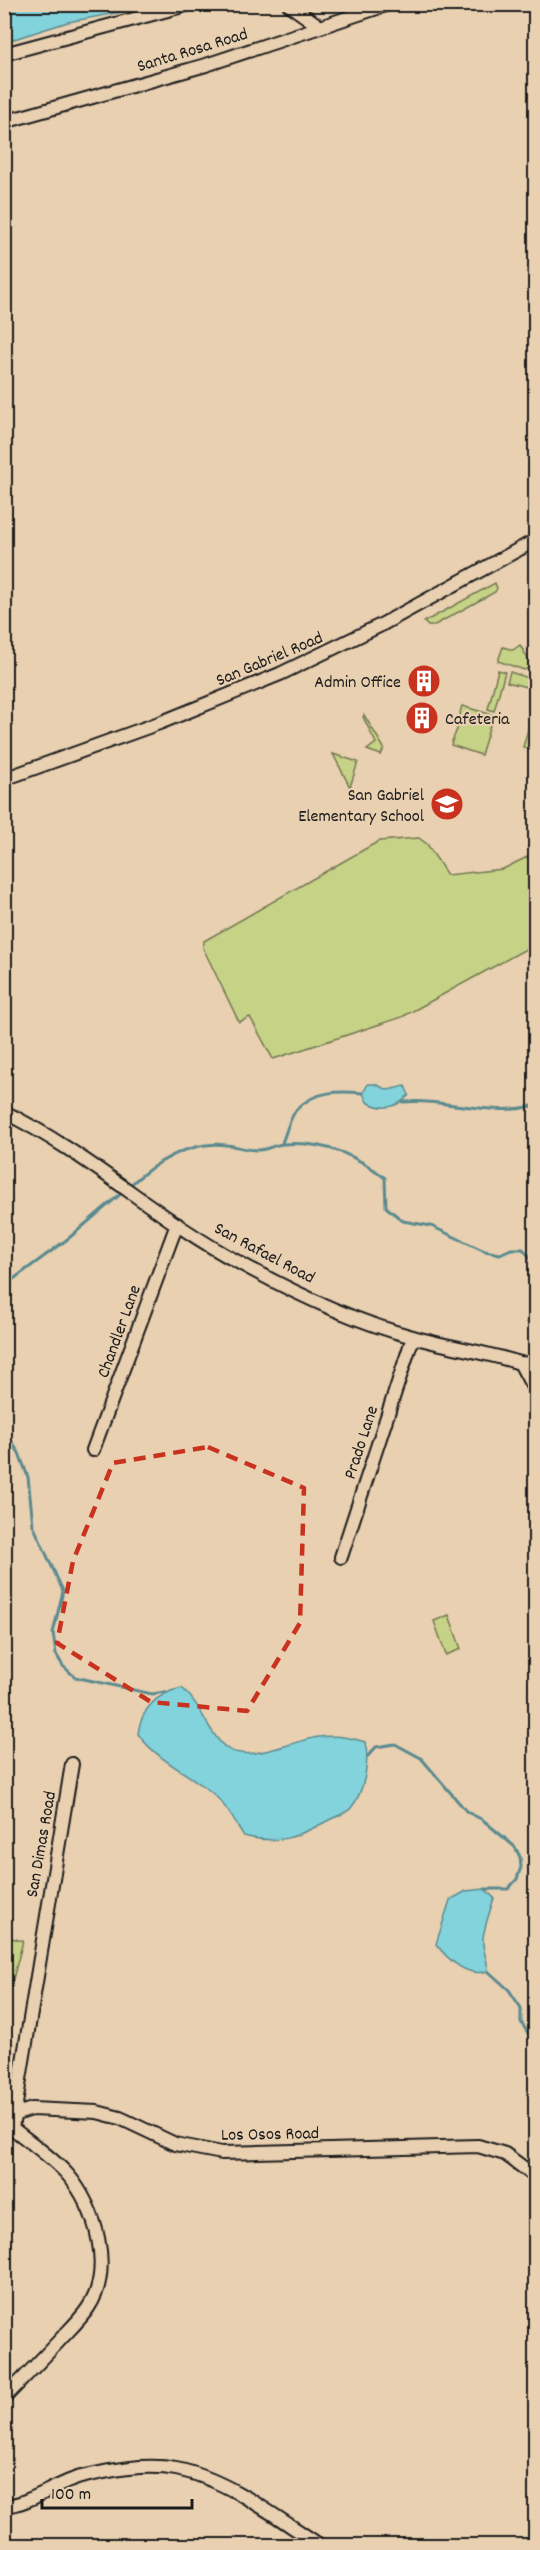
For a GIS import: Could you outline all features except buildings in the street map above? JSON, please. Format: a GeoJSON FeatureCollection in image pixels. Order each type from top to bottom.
{"type":"FeatureCollection","features":[{"type":"Feature","properties":{"kind":"street"},"geometry":{"type":"LineString","coordinates":[[4,54],[190,4]]}},
{"type":"Feature","properties":{"kind":"street"},"geometry":{"type":"LineString","coordinates":[[288,4],[319,26]]}},
{"type":"Feature","properties":{"kind":"street","name":"Santa Rosa Road"},"geometry":{"type":"LineString","coordinates":[[4,122],[206,65],[389,4]]}},
{"type":"Feature","properties":{"kind":"street","name":"San Gabriel Road"},"geometry":{"type":"LineString","coordinates":[[4,779],[162,722],[280,674],[381,625],[536,540]]}},
{"type":"Feature","properties":{"kind":"street","name":"San Rafael Road"},"geometry":{"type":"LineString","coordinates":[[4,1112],[53,1139],[177,1224],[237,1262],[258,1272],[365,1321],[413,1337],[520,1363],[536,1364]]}},
{"type":"Feature","properties":{"kind":"street","name":"Chandler Lane"},"geometry":{"type":"LineString","coordinates":[[93,1450],[177,1224]]}},
{"type":"Feature","properties":{"kind":"street","name":"Prado Lane"},"geometry":{"type":"LineString","coordinates":[[341,1557],[413,1337]]}},
{"type":"Feature","properties":{"kind":"street"},"geometry":{"type":"LineString","coordinates":[[520,1363],[536,1393]]}},
{"type":"Feature","properties":{"kind":"street","name":"San Dimas Road"},"geometry":{"type":"LineString","coordinates":[[9,2117],[72,1764]]}},
{"type":"Feature","properties":{"kind":"street","name":"Los Osos Road"},"geometry":{"type":"LineString","coordinates":[[9,2117],[32,2109],[108,2114],[175,2144],[222,2153],[478,2146],[505,2154],[536,2177]]}},
{"type":"Feature","properties":{"kind":"street"},"geometry":{"type":"LineString","coordinates":[[4,2398],[90,2306],[99,2277],[100,2259],[97,2234],[81,2193],[67,2173],[12,2128],[9,2117]]}},
{"type":"Feature","properties":{"kind":"street"},"geometry":{"type":"LineString","coordinates":[[4,2506],[17,2503],[77,2478],[109,2471],[147,2467],[177,2469],[227,2488],[321,2546]]}},
{"type":"Feature","properties":{"kind":"highlighted area"},"geometry":{"type":"Polygon","coordinates":[[[208,1447],[304,1488],[300,1623],[247,1711],[151,1702],[57,1643],[73,1561],[113,1463],[208,1447]]]}},
{"type":"Feature","properties":{"kind":"green space"},"geometry":{"type":"Polygon","coordinates":[[[495,583],[497,588],[495,592],[433,626],[428,626],[424,622],[495,583]]]}},
{"type":"Feature","properties":{"kind":"green space"},"geometry":{"type":"Polygon","coordinates":[[[520,645],[531,664],[529,668],[524,670],[498,661],[503,647],[513,650],[520,645]]]}},
{"type":"Feature","properties":{"kind":"green space"},"geometry":{"type":"Polygon","coordinates":[[[498,670],[505,672],[494,711],[488,709],[498,670]]]}},
{"type":"Feature","properties":{"kind":"green space"},"geometry":{"type":"Polygon","coordinates":[[[510,672],[535,680],[534,689],[507,682],[510,672]]]}},
{"type":"Feature","properties":{"kind":"green space"},"geometry":{"type":"Polygon","coordinates":[[[535,705],[536,773],[529,770],[534,751],[523,747],[535,705]]]}},
{"type":"Feature","properties":{"kind":"green space"},"geometry":{"type":"Polygon","coordinates":[[[462,706],[493,715],[481,755],[451,745],[462,706]]]}},
{"type":"Feature","properties":{"kind":"green space"},"geometry":{"type":"Polygon","coordinates":[[[364,715],[384,748],[381,755],[367,750],[376,743],[364,715]]]}},
{"type":"Feature","properties":{"kind":"green space"},"geometry":{"type":"Polygon","coordinates":[[[333,754],[358,762],[350,787],[333,754]]]}},
{"type":"Feature","properties":{"kind":"green space"},"geometry":{"type":"Polygon","coordinates":[[[419,838],[427,844],[447,875],[503,869],[535,853],[535,944],[402,1017],[273,1059],[250,1017],[239,1022],[203,948],[204,941],[379,841],[419,838]]]}},
{"type":"Feature","properties":{"kind":"green space"},"geometry":{"type":"Polygon","coordinates":[[[449,1615],[461,1649],[446,1655],[434,1621],[449,1615]]]}},
{"type":"Feature","properties":{"kind":"green space"},"geometry":{"type":"Polygon","coordinates":[[[4,1936],[23,1941],[9,1994],[5,1993],[4,1936]]]}},
{"type":"Feature","properties":{"kind":"water"},"geometry":{"type":"Polygon","coordinates":[[[5,4],[160,5],[68,22],[5,42],[5,4]]]}},
{"type":"Feature","properties":{"kind":"water"},"geometry":{"type":"Polygon","coordinates":[[[368,1084],[375,1084],[388,1090],[405,1086],[409,1095],[400,1103],[390,1107],[379,1107],[367,1102],[363,1093],[368,1084]]]}},
{"type":"Feature","properties":{"kind":"water"},"geometry":{"type":"Polygon","coordinates":[[[182,1688],[194,1702],[213,1733],[225,1747],[234,1752],[257,1753],[325,1736],[365,1742],[366,1767],[356,1801],[344,1813],[289,1838],[268,1840],[244,1836],[216,1796],[163,1759],[138,1734],[143,1717],[152,1704],[165,1694],[182,1688]]]}},
{"type":"Feature","properties":{"kind":"water"},"geometry":{"type":"Polygon","coordinates":[[[485,1889],[494,1898],[483,1939],[488,1971],[481,1973],[459,1966],[436,1944],[450,1900],[466,1891],[485,1889]]]}},
{"type":"Feature","properties":{"kind":"waterway"},"geometry":{"type":"LineString","coordinates":[[282,1143],[292,1116],[297,1109],[312,1098],[328,1093],[363,1093]]}},
{"type":"Feature","properties":{"kind":"waterway"},"geometry":{"type":"LineString","coordinates":[[403,1102],[486,1109],[536,1105]]}},
{"type":"Feature","properties":{"kind":"waterway"},"geometry":{"type":"LineString","coordinates":[[128,1187],[173,1155],[199,1146],[213,1144],[258,1150],[284,1144],[325,1147],[362,1162],[385,1178],[386,1207],[403,1221],[431,1226],[485,1251],[500,1254],[511,1249],[523,1249],[529,1256],[536,1273]]}},
{"type":"Feature","properties":{"kind":"waterway"},"geometry":{"type":"LineString","coordinates":[[4,1286],[69,1238],[124,1191]]}},
{"type":"Feature","properties":{"kind":"waterway"},"geometry":{"type":"LineString","coordinates":[[536,1314],[528,1322],[536,1338]]}},
{"type":"Feature","properties":{"kind":"waterway"},"geometry":{"type":"LineString","coordinates":[[4,1430],[19,1453],[28,1477],[33,1525],[63,1591],[53,1633],[56,1654],[63,1666],[75,1677],[152,1694],[165,1692]]}},
{"type":"Feature","properties":{"kind":"waterway"},"geometry":{"type":"LineString","coordinates":[[368,1756],[376,1747],[395,1744],[421,1758],[467,1812],[483,1820],[515,1847],[520,1857],[521,1867],[517,1879],[508,1889],[485,1889]]}},
{"type":"Feature","properties":{"kind":"waterway"},"geometry":{"type":"LineString","coordinates":[[488,1971],[509,1990],[521,2008],[521,2022],[529,2035],[536,2039]]}},
{"type":"Feature","properties":{"kind":"place","name":"Admin Office"},"geometry":{"type":"Point","coordinates":[424,681]}},
{"type":"Feature","properties":{"kind":"place","name":"Cafeteria"},"geometry":{"type":"Point","coordinates":[422,718]}},
{"type":"Feature","properties":{"kind":"place","name":"San Gabriel Elementary School"},"geometry":{"type":"Point","coordinates":[447,804]}}]}
